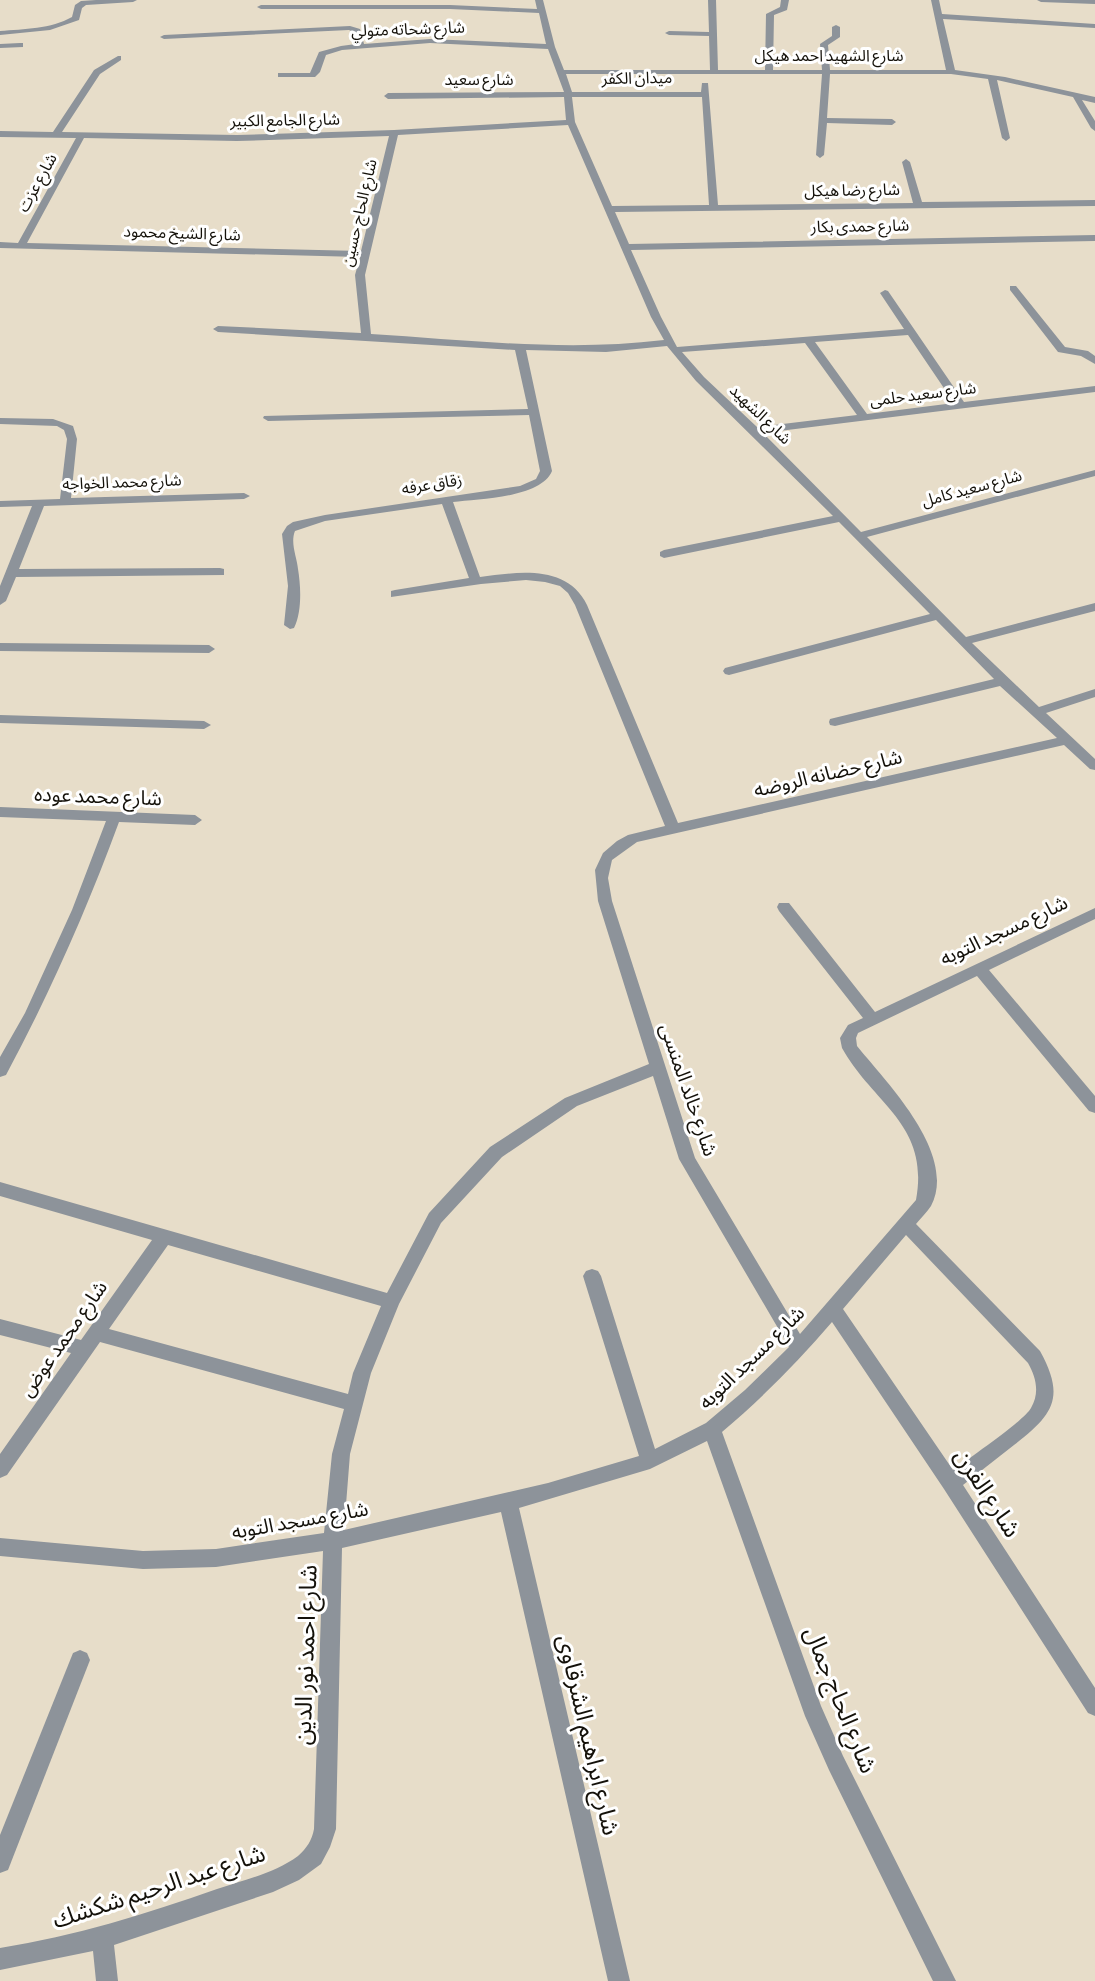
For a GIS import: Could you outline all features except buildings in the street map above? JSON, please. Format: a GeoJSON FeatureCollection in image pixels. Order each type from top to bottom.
{"type":"FeatureCollection","features":[{"type":"Feature","properties":{"kind":"street"},"geometry":{"type":"LineString","coordinates":[[0,33],[67,23],[76,18],[78,7],[89,2],[133,0]]}},
{"type":"Feature","properties":{"kind":"street"},"geometry":{"type":"LineString","coordinates":[[712,0],[714,71]]}},
{"type":"Feature","properties":{"kind":"street"},"geometry":{"type":"LineString","coordinates":[[769,72],[770,14],[784,8],[785,0]]}},
{"type":"Feature","properties":{"kind":"street"},"geometry":{"type":"LineString","coordinates":[[935,0],[951,72]]}},
{"type":"Feature","properties":{"kind":"street"},"geometry":{"type":"LineString","coordinates":[[1041,0],[1095,2]]}},
{"type":"Feature","properties":{"kind":"street"},"geometry":{"type":"LineString","coordinates":[[261,6],[540,6]]}},
{"type":"Feature","properties":{"kind":"street","name":"شارع الشهيد"},"geometry":{"type":"LineString","coordinates":[[540,6],[551,47],[569,95],[572,122],[625,247],[671,346],[700,379],[755,431],[1003,681],[1095,766]]}},
{"type":"Feature","properties":{"kind":"street"},"geometry":{"type":"LineString","coordinates":[[939,16],[1095,26]]}},
{"type":"Feature","properties":{"kind":"street"},"geometry":{"type":"LineString","coordinates":[[820,155],[826,72],[824,44],[836,37],[836,27]]}},
{"type":"Feature","properties":{"kind":"street"},"geometry":{"type":"LineString","coordinates":[[164,37],[347,28],[357,31],[360,46]]}},
{"type":"Feature","properties":{"kind":"street"},"geometry":{"type":"LineString","coordinates":[[669,33],[713,34]]}},
{"type":"Feature","properties":{"kind":"street","name":"شارع شحاته متولي"},"geometry":{"type":"LineString","coordinates":[[281,75],[312,75],[316,72],[321,56],[325,52],[360,46],[448,41],[551,47]]}},
{"type":"Feature","properties":{"kind":"street"},"geometry":{"type":"LineString","coordinates":[[0,46],[20,45]]}},
{"type":"Feature","properties":{"kind":"street"},"geometry":{"type":"LineString","coordinates":[[55,136],[97,72],[118,58]]}},
{"type":"Feature","properties":{"kind":"street","name":"شارع الشهيد احمد هيكل"},"geometry":{"type":"LineString","coordinates":[[561,72],[951,72],[992,77],[1095,100]]}},
{"type":"Feature","properties":{"kind":"street"},"geometry":{"type":"LineString","coordinates":[[704,72],[714,207]]}},
{"type":"Feature","properties":{"kind":"street"},"geometry":{"type":"LineString","coordinates":[[992,77],[1006,138]]}},
{"type":"Feature","properties":{"kind":"street","name":"ميدان الكفر"},"geometry":{"type":"LineString","coordinates":[[569,95],[705,94]]}},
{"type":"Feature","properties":{"kind":"street","name":"شارع سعيد"},"geometry":{"type":"LineString","coordinates":[[388,96],[569,95]]}},
{"type":"Feature","properties":{"kind":"street"},"geometry":{"type":"LineString","coordinates":[[1076,96],[1095,128]]}},
{"type":"Feature","properties":{"kind":"street"},"geometry":{"type":"LineString","coordinates":[[822,120],[892,122]]}},
{"type":"Feature","properties":{"kind":"street","name":"شارع الجامع الكبير"},"geometry":{"type":"LineString","coordinates":[[0,134],[237,138],[394,133],[572,122]]}},
{"type":"Feature","properties":{"kind":"street","name":"شارع الحاج حسين"},"geometry":{"type":"LineString","coordinates":[[366,336],[360,275],[394,133]]}},
{"type":"Feature","properties":{"kind":"street","name":"شارع عزت"},"geometry":{"type":"LineString","coordinates":[[21,245],[81,136]]}},
{"type":"Feature","properties":{"kind":"street"},"geometry":{"type":"LineString","coordinates":[[906,162],[918,205]]}},
{"type":"Feature","properties":{"kind":"street","name":"شارع رضا هيكل"},"geometry":{"type":"LineString","coordinates":[[610,209],[1095,202]]}},
{"type":"Feature","properties":{"kind":"street"},"geometry":{"type":"LineString","coordinates":[[1090,238],[1095,250]]}},
{"type":"Feature","properties":{"kind":"street","name":"شارع حمدى بكار"},"geometry":{"type":"LineString","coordinates":[[625,247],[1090,238]]}},
{"type":"Feature","properties":{"kind":"street","name":"شارع الشيخ محمود"},"geometry":{"type":"LineString","coordinates":[[0,244],[364,254]]}},
{"type":"Feature","properties":{"kind":"street"},"geometry":{"type":"LineString","coordinates":[[1013,288],[1062,350],[1084,353],[1095,361]]}},
{"type":"Feature","properties":{"kind":"street"},"geometry":{"type":"LineString","coordinates":[[885,293],[961,406]]}},
{"type":"Feature","properties":{"kind":"street"},"geometry":{"type":"LineString","coordinates":[[218,329],[366,336],[520,348],[671,346],[808,340],[911,332]]}},
{"type":"Feature","properties":{"kind":"street"},"geometry":{"type":"LineString","coordinates":[[808,340],[864,417]]}},
{"type":"Feature","properties":{"kind":"street","name":"زقاق عرفه"},"geometry":{"type":"LineString","coordinates":[[290,625],[295,597],[293,570],[286,540],[291,529],[305,522],[520,489],[531,486],[544,477],[546,471],[520,348]]}},
{"type":"Feature","properties":{"kind":"street","name":"شارع سعيد حلمى"},"geometry":{"type":"LineString","coordinates":[[755,431],[1095,389]]}},
{"type":"Feature","properties":{"kind":"street"},"geometry":{"type":"LineString","coordinates":[[268,418],[534,412]]}},
{"type":"Feature","properties":{"kind":"street"},"geometry":{"type":"LineString","coordinates":[[0,421],[16,423],[54,421],[69,428],[72,439],[65,501]]}},
{"type":"Feature","properties":{"kind":"street","name":"شارع سعيد كامل"},"geometry":{"type":"LineString","coordinates":[[858,536],[1095,473]]}},
{"type":"Feature","properties":{"kind":"street","name":"شارع محمد الخواجه"},"geometry":{"type":"LineString","coordinates":[[0,504],[244,496]]}},
{"type":"Feature","properties":{"kind":"street"},"geometry":{"type":"LineString","coordinates":[[446,500],[476,582]]}},
{"type":"Feature","properties":{"kind":"street"},"geometry":{"type":"LineString","coordinates":[[0,601],[40,501]]}},
{"type":"Feature","properties":{"kind":"street"},"geometry":{"type":"LineString","coordinates":[[664,554],[840,518]]}},
{"type":"Feature","properties":{"kind":"street"},"geometry":{"type":"LineString","coordinates":[[12,573],[220,572]]}},
{"type":"Feature","properties":{"kind":"street"},"geometry":{"type":"LineString","coordinates":[[395,594],[533,576],[561,582],[572,589],[581,605],[673,829]]}},
{"type":"Feature","properties":{"kind":"street"},"geometry":{"type":"LineString","coordinates":[[964,641],[1095,606]]}},
{"type":"Feature","properties":{"kind":"street"},"geometry":{"type":"LineString","coordinates":[[729,671],[938,616]]}},
{"type":"Feature","properties":{"kind":"street"},"geometry":{"type":"LineString","coordinates":[[0,647],[208,649]]}},
{"type":"Feature","properties":{"kind":"street"},"geometry":{"type":"LineString","coordinates":[[835,722],[1003,681]]}},
{"type":"Feature","properties":{"kind":"street"},"geometry":{"type":"LineString","coordinates":[[1036,712],[1095,693]]}},
{"type":"Feature","properties":{"kind":"street"},"geometry":{"type":"LineString","coordinates":[[0,718],[204,725]]}},
{"type":"Feature","properties":{"kind":"street","name":"شارع حضانه الروضه"},"geometry":{"type":"LineString","coordinates":[[604,860],[616,847],[633,838],[1066,740]]}},
{"type":"Feature","properties":{"kind":"street","name":"شارع محمد عوده"},"geometry":{"type":"LineString","coordinates":[[0,812],[195,820]]}},
{"type":"Feature","properties":{"kind":"street"},"geometry":{"type":"LineString","coordinates":[[0,1071],[32,1013],[79,910],[114,817]]}},
{"type":"Feature","properties":{"kind":"street","name":"شارع خالد المنسى"},"geometry":{"type":"LineString","coordinates":[[604,860],[599,878],[605,901],[656,1068],[687,1159],[800,1348]]}},
{"type":"Feature","properties":{"kind":"street"},"geometry":{"type":"LineString","coordinates":[[784,907],[872,1018]]}},
{"type":"Feature","properties":{"kind":"street","name":"شارع مسجد التوبه"},"geometry":{"type":"LineString","coordinates":[[0,1547],[143,1560],[216,1558],[333,1541],[508,1501],[650,1461],[712,1429],[751,1396],[800,1348],[924,1203],[928,1179],[925,1154],[913,1131],[850,1048],[848,1038],[853,1029],[1095,913]]}},
{"type":"Feature","properties":{"kind":"street"},"geometry":{"type":"LineString","coordinates":[[979,968],[1095,1107]]}},
{"type":"Feature","properties":{"kind":"street","name":"شارع احمد نور الدين"},"geometry":{"type":"LineString","coordinates":[[323,1844],[326,1816],[333,1541],[341,1454],[362,1373],[391,1302],[435,1218],[496,1152],[571,1101],[656,1068]]}},
{"type":"Feature","properties":{"kind":"street"},"geometry":{"type":"LineString","coordinates":[[0,1189],[391,1302]]}},
{"type":"Feature","properties":{"kind":"street"},"geometry":{"type":"LineString","coordinates":[[906,1224],[1034,1357],[1043,1372],[1044,1404],[1036,1418],[951,1483]]}},
{"type":"Feature","properties":{"kind":"street","name":"شارع محمد عوض"},"geometry":{"type":"LineString","coordinates":[[0,1469],[165,1235]]}},
{"type":"Feature","properties":{"kind":"street"},"geometry":{"type":"LineString","coordinates":[[592,1276],[650,1461]]}},
{"type":"Feature","properties":{"kind":"street","name":"شارع الفرن"},"geometry":{"type":"LineString","coordinates":[[833,1309],[951,1483],[1095,1706]]}},
{"type":"Feature","properties":{"kind":"street"},"geometry":{"type":"LineString","coordinates":[[0,1327],[84,1349]]}},
{"type":"Feature","properties":{"kind":"street"},"geometry":{"type":"LineString","coordinates":[[96,1333],[354,1404]]}},
{"type":"Feature","properties":{"kind":"street","name":"شارع الحاج جمال"},"geometry":{"type":"LineString","coordinates":[[712,1429],[812,1709],[836,1763],[945,1981]]}},
{"type":"Feature","properties":{"kind":"street","name":"شارع ابراهيم الشرقاوى"},"geometry":{"type":"LineString","coordinates":[[508,1501],[619,1981]]}},
{"type":"Feature","properties":{"kind":"street"},"geometry":{"type":"LineString","coordinates":[[0,1862],[80,1660]]}},
{"type":"Feature","properties":{"kind":"street","name":"شارع عبد الرحيم شكشك"},"geometry":{"type":"LineString","coordinates":[[0,1959],[26,1956],[102,1937],[273,1881],[299,1868],[315,1856],[323,1844]]}},
{"type":"Feature","properties":{"kind":"street"},"geometry":{"type":"LineString","coordinates":[[102,1937],[106,1981]]}}]}
